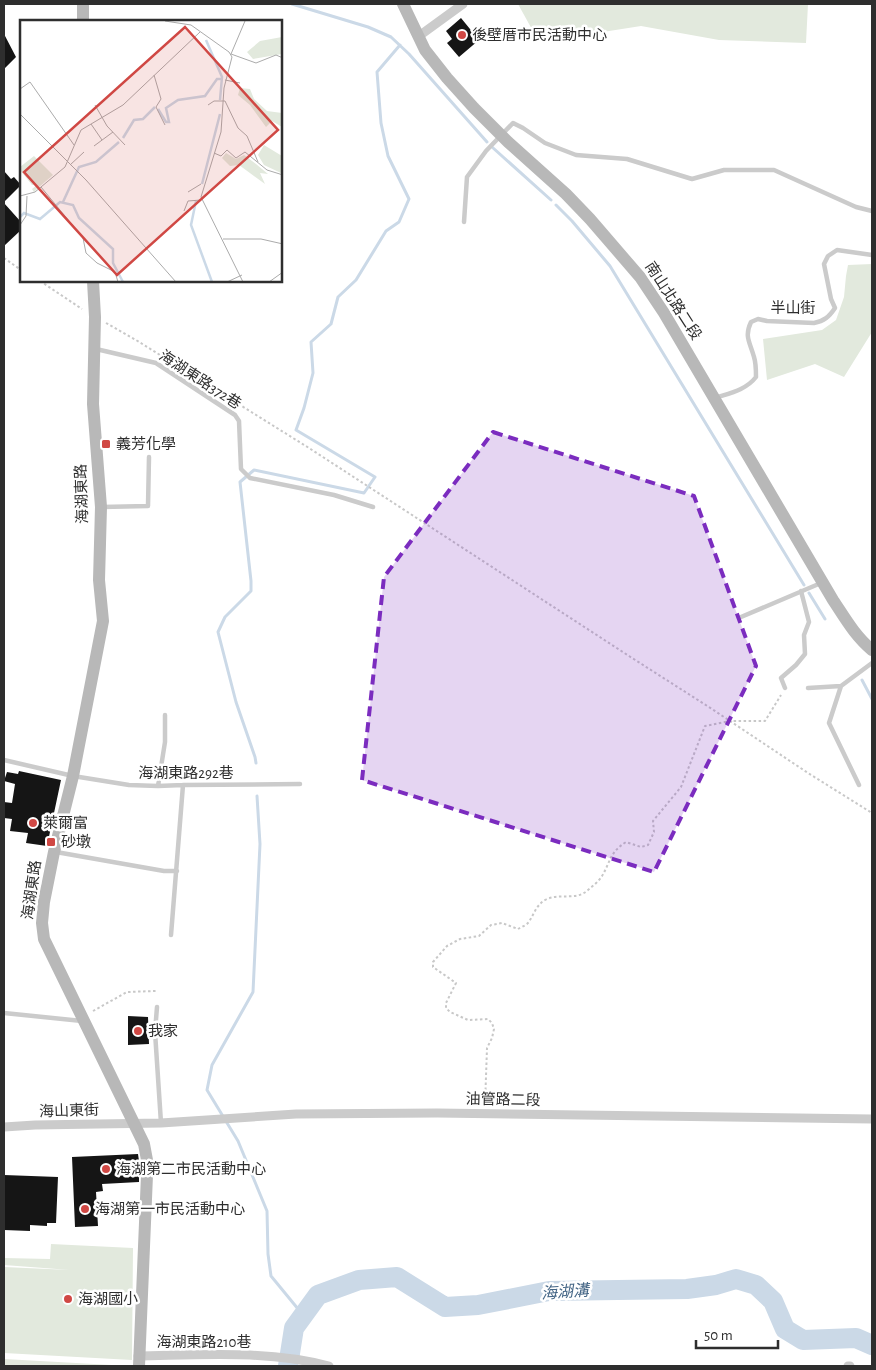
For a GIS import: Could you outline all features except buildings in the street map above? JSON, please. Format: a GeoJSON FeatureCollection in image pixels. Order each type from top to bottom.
{"type":"FeatureCollection","features":[{"type":"Feature","properties":{"kind":"street"},"geometry":{"type":"LineString","coordinates":[[83,4],[83,20]]}},
{"type":"Feature","properties":{"kind":"street","name":"南山北路二段"},"geometry":{"type":"LineString","coordinates":[[403,4],[425,50],[447,78],[501,135],[566,194],[634,270],[664,313],[850,626],[864,644],[872,650]]}},
{"type":"Feature","properties":{"kind":"street"},"geometry":{"type":"LineString","coordinates":[[419,36],[462,4]]}},
{"type":"Feature","properties":{"kind":"street","name":"海湖東路"},"geometry":{"type":"LineString","coordinates":[[92,282],[95,316],[93,404],[101,507],[99,580],[103,621],[73,776],[54,852],[44,902],[42,923],[44,939],[144,1144],[147,1160],[139,1361]]}},
{"type":"Feature","properties":{"kind":"street","name":"油管路二段"},"geometry":{"type":"LineString","coordinates":[[134,1122],[161,1123],[296,1114],[484,1114],[872,1119]]}},
{"type":"Feature","properties":{"kind":"street","name":"海山東街"},"geometry":{"type":"LineString","coordinates":[[4,1127],[134,1122]]}},
{"type":"Feature","properties":{"kind":"street","name":"海湖東路210巷"},"geometry":{"type":"LineString","coordinates":[[139,1361],[270,1356],[329,1366]]}},
{"type":"Feature","properties":{"kind":"lane"},"geometry":{"type":"LineString","coordinates":[[464,222],[467,177],[486,151],[513,123],[545,144],[576,155],[627,160],[692,179],[724,170],[774,170],[856,207],[872,211]]}},
{"type":"Feature","properties":{"kind":"lane","name":"半山街"},"geometry":{"type":"LineString","coordinates":[[714,398],[741,389],[751,383],[756,377],[755,359],[747,336],[751,322],[758,319],[814,323],[821,321],[830,316],[835,308],[831,299],[824,264],[828,256],[837,250],[872,255]]}},
{"type":"Feature","properties":{"kind":"lane","name":"海湖東路372巷"},"geometry":{"type":"LineString","coordinates":[[95,349],[156,363],[235,415],[239,420],[241,469],[250,478],[334,495],[373,507]]}},
{"type":"Feature","properties":{"kind":"lane"},"geometry":{"type":"LineString","coordinates":[[101,507],[148,506],[149,457]]}},
{"type":"Feature","properties":{"kind":"lane"},"geometry":{"type":"LineString","coordinates":[[742,617],[823,582]]}},
{"type":"Feature","properties":{"kind":"lane"},"geometry":{"type":"LineString","coordinates":[[785,688],[781,678],[805,654],[804,635],[810,622],[801,591]]}},
{"type":"Feature","properties":{"kind":"lane"},"geometry":{"type":"LineString","coordinates":[[808,688],[841,686],[872,663]]}},
{"type":"Feature","properties":{"kind":"lane"},"geometry":{"type":"LineString","coordinates":[[841,686],[829,723],[859,785]]}},
{"type":"Feature","properties":{"kind":"lane"},"geometry":{"type":"LineString","coordinates":[[158,786],[165,742],[165,716]]}},
{"type":"Feature","properties":{"kind":"lane","name":"海湖東路292巷"},"geometry":{"type":"LineString","coordinates":[[4,760],[73,776],[129,786],[300,784]]}},
{"type":"Feature","properties":{"kind":"lane"},"geometry":{"type":"LineString","coordinates":[[172,935],[183,785]]}},
{"type":"Feature","properties":{"kind":"lane"},"geometry":{"type":"LineString","coordinates":[[54,852],[177,872]]}},
{"type":"Feature","properties":{"kind":"lane"},"geometry":{"type":"LineString","coordinates":[[157,1008],[155,1032],[161,1123]]}},
{"type":"Feature","properties":{"kind":"lane"},"geometry":{"type":"LineString","coordinates":[[4,1012],[82,1020]]}},
{"type":"Feature","properties":{"kind":"path"},"geometry":{"type":"LineString","coordinates":[[4,258],[20,269]]}},
{"type":"Feature","properties":{"kind":"path"},"geometry":{"type":"LineString","coordinates":[[42,282],[364,484],[872,813]]}},
{"type":"Feature","properties":{"kind":"path"},"geometry":{"type":"LineString","coordinates":[[484,1114],[488,1048],[494,1029],[492,1023],[488,1019],[468,1020],[450,1012],[446,1008],[446,1003],[456,983],[433,967],[433,962],[447,946],[460,939],[479,936],[491,925],[502,923],[518,929],[527,924],[535,909],[546,900],[559,896],[573,897],[586,892],[602,877],[611,856],[618,847],[626,842],[641,847],[648,845],[654,832],[653,821],[681,787],[705,726],[730,721],[765,721],[785,688]]}},
{"type":"Feature","properties":{"kind":"path"},"geometry":{"type":"LineString","coordinates":[[82,1020],[127,992],[156,991]]}},
{"type":"Feature","properties":{"kind":"highlighted area"},"geometry":{"type":"Polygon","coordinates":[[[493,432],[694,496],[756,666],[654,872],[362,780],[384,577],[493,432]]]}},
{"type":"Feature","properties":{"kind":"shaded area"},"geometry":{"type":"Polygon","coordinates":[[[518,4],[808,4],[806,43],[719,40],[641,26],[539,42],[518,4]]]}},
{"type":"Feature","properties":{"kind":"shaded area"},"geometry":{"type":"Polygon","coordinates":[[[872,264],[872,332],[844,377],[815,364],[767,380],[763,339],[822,330],[836,320],[844,297],[848,265],[872,264]]]}},
{"type":"Feature","properties":{"kind":"shaded area","name":"海湖國小"},"geometry":{"type":"Polygon","coordinates":[[[51,1244],[133,1248],[132,1360],[4,1353],[4,1267],[70,1270],[4,1265],[4,1258],[50,1259],[51,1244]]]}},
{"type":"Feature","properties":{"kind":"shaded area"},"geometry":{"type":"Polygon","coordinates":[[[4,1359],[130,1366],[4,1366],[4,1359]]]}},
{"type":"Feature","properties":{"kind":"waterway"},"geometry":{"type":"LineString","coordinates":[[292,4],[368,27],[391,37],[409,54],[487,142]]}},
{"type":"Feature","properties":{"kind":"waterway"},"geometry":{"type":"LineString","coordinates":[[256,763],[236,702],[218,632],[225,617],[251,591],[240,482],[254,470],[364,493],[375,477],[296,430],[313,373],[311,342],[331,324],[338,297],[356,280],[386,231],[399,222],[409,199],[388,156],[381,123],[377,72],[400,45]]}},
{"type":"Feature","properties":{"kind":"waterway"},"geometry":{"type":"LineString","coordinates":[[492,147],[551,200]]}},
{"type":"Feature","properties":{"kind":"waterway"},"geometry":{"type":"LineString","coordinates":[[556,205],[610,266],[804,585]]}},
{"type":"Feature","properties":{"kind":"waterway"},"geometry":{"type":"LineString","coordinates":[[809,593],[825,619]]}},
{"type":"Feature","properties":{"kind":"waterway"},"geometry":{"type":"LineString","coordinates":[[862,680],[872,699]]}},
{"type":"Feature","properties":{"kind":"waterway"},"geometry":{"type":"LineString","coordinates":[[257,796],[260,844],[253,992],[212,1065],[207,1090],[238,1141],[267,1211],[268,1254],[271,1276],[303,1315]]}},
{"type":"Feature","properties":{"kind":"waterway","name":"海湖溝"},"geometry":{"type":"LineString","coordinates":[[288,1366],[294,1328],[318,1295],[359,1280],[397,1277],[445,1307],[478,1305],[549,1291],[687,1289],[716,1285],[736,1279],[756,1285],[773,1301],[785,1329],[803,1340],[856,1338],[872,1345]]}},
{"type":"Feature","properties":{"kind":"place","name":"後壁厝市民活動中心"},"geometry":{"type":"Point","coordinates":[462,35]}},
{"type":"Feature","properties":{"kind":"place","name":"義芳化學"},"geometry":{"type":"Point","coordinates":[106,444]}},
{"type":"Feature","properties":{"kind":"place","name":"萊爾富"},"geometry":{"type":"Point","coordinates":[33,823]}},
{"type":"Feature","properties":{"kind":"place","name":"砂墩"},"geometry":{"type":"Point","coordinates":[51,842]}},
{"type":"Feature","properties":{"kind":"place","name":"我家"},"geometry":{"type":"Point","coordinates":[138,1031]}},
{"type":"Feature","properties":{"kind":"place","name":"海湖第二市民活動中心"},"geometry":{"type":"Point","coordinates":[106,1169]}},
{"type":"Feature","properties":{"kind":"place","name":"海湖第一市民活動中心"},"geometry":{"type":"Point","coordinates":[85,1209]}},
{"type":"Feature","properties":{"kind":"place","name":"海湖國小"},"geometry":{"type":"Point","coordinates":[68,1299]}}]}
